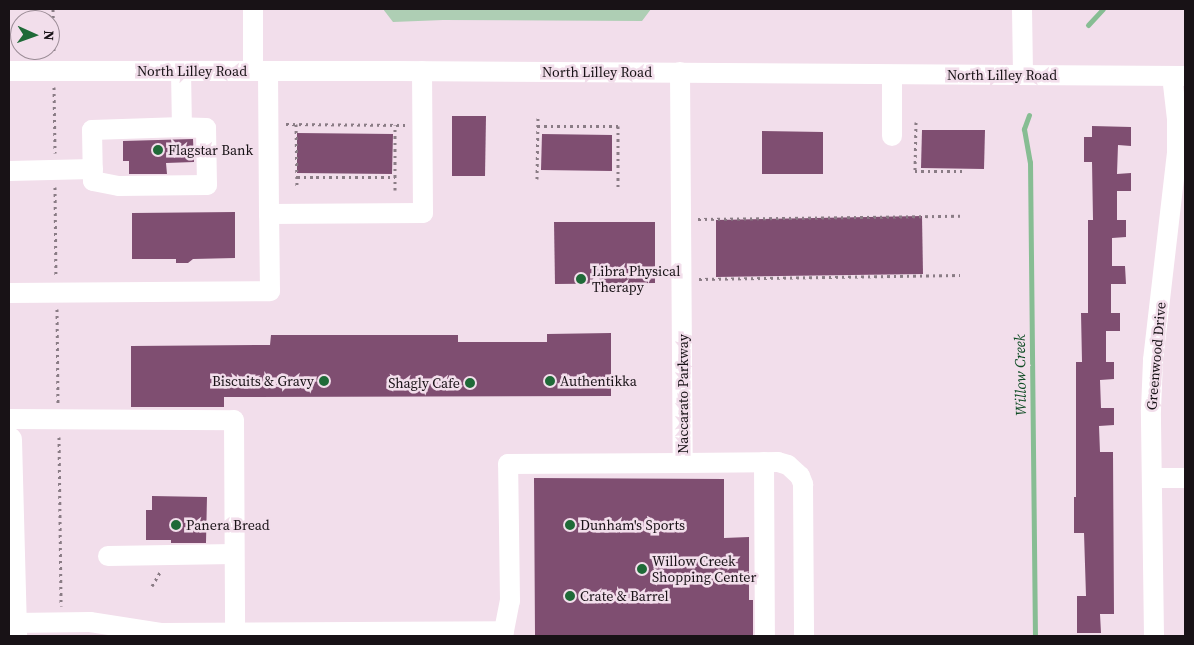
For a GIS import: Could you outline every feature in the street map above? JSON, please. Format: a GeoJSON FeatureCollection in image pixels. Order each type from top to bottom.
{"type":"FeatureCollection","features":[{"type":"Feature","properties":{"kind":"main road"},"geometry":{"type":"LineString","coordinates":[[9,440],[13,618]]}},
{"type":"Feature","properties":{"kind":"street"},"geometry":{"type":"LineString","coordinates":[[9,292],[270,290],[269,214],[260,71],[252,9]]}},
{"type":"Feature","properties":{"kind":"street"},"geometry":{"type":"LineString","coordinates":[[1022,9],[1023,75]]}},
{"type":"Feature","properties":{"kind":"street","name":"North Lilley Road"},"geometry":{"type":"LineString","coordinates":[[9,71],[680,72],[1179,76]]}},
{"type":"Feature","properties":{"kind":"street"},"geometry":{"type":"LineString","coordinates":[[181,71],[182,127]]}},
{"type":"Feature","properties":{"kind":"street"},"geometry":{"type":"LineString","coordinates":[[269,214],[423,213],[422,71]]}},
{"type":"Feature","properties":{"kind":"street","name":"Naccarato Parkway"},"geometry":{"type":"LineString","coordinates":[[680,72],[683,463],[778,462],[788,465],[800,476],[803,484],[804,636]]}},
{"type":"Feature","properties":{"kind":"street"},"geometry":{"type":"LineString","coordinates":[[892,75],[892,136]]}},
{"type":"Feature","properties":{"kind":"street","name":"Greenwood Drive"},"geometry":{"type":"LineString","coordinates":[[1154,636],[1151,410],[1153,360],[1177,154],[1179,76]]}},
{"type":"Feature","properties":{"kind":"street"},"geometry":{"type":"LineString","coordinates":[[206,128],[207,185],[119,186],[93,181],[92,169],[92,130],[206,128]]}},
{"type":"Feature","properties":{"kind":"street"},"geometry":{"type":"LineString","coordinates":[[9,171],[92,169]]}},
{"type":"Feature","properties":{"kind":"street"},"geometry":{"type":"LineString","coordinates":[[9,419],[234,420],[235,635]]}},
{"type":"Feature","properties":{"kind":"street"},"geometry":{"type":"LineString","coordinates":[[764,462],[765,636]]}},
{"type":"Feature","properties":{"kind":"street"},"geometry":{"type":"LineString","coordinates":[[13,618],[90,622],[153,635],[504,634],[510,601],[508,464],[683,463]]}},
{"type":"Feature","properties":{"kind":"street"},"geometry":{"type":"LineString","coordinates":[[1152,478],[1185,478]]}},
{"type":"Feature","properties":{"kind":"street"},"geometry":{"type":"LineString","coordinates":[[108,556],[234,554]]}},
{"type":"Feature","properties":{"kind":"path"},"geometry":{"type":"LineString","coordinates":[[54,104],[61,616]]}},
{"type":"Feature","properties":{"kind":"path"},"geometry":{"type":"LineString","coordinates":[[538,118],[538,179]]}},
{"type":"Feature","properties":{"kind":"path"},"geometry":{"type":"LineString","coordinates":[[916,122],[915,172],[962,171]]}},
{"type":"Feature","properties":{"kind":"path"},"geometry":{"type":"LineString","coordinates":[[278,124],[410,125]]}},
{"type":"Feature","properties":{"kind":"path"},"geometry":{"type":"LineString","coordinates":[[296,124],[297,188]]}},
{"type":"Feature","properties":{"kind":"path"},"geometry":{"type":"LineString","coordinates":[[395,125],[395,190]]}},
{"type":"Feature","properties":{"kind":"path"},"geometry":{"type":"LineString","coordinates":[[538,126],[618,126],[618,188]]}},
{"type":"Feature","properties":{"kind":"path"},"geometry":{"type":"LineString","coordinates":[[296,177],[395,177]]}},
{"type":"Feature","properties":{"kind":"path"},"geometry":{"type":"LineString","coordinates":[[698,227],[698,219],[960,216]]}},
{"type":"Feature","properties":{"kind":"path"},"geometry":{"type":"LineString","coordinates":[[698,270],[698,279],[960,275]]}},
{"type":"Feature","properties":{"kind":"path"},"geometry":{"type":"LineString","coordinates":[[152,586],[156,579]]}},
{"type":"Feature","properties":{"kind":"green space"},"geometry":{"type":"Polygon","coordinates":[[[383,9],[651,9],[642,21],[443,20],[393,22],[383,9]]]}},
{"type":"Feature","properties":{"kind":"building"},"geometry":{"type":"Polygon","coordinates":[[[452,116],[486,116],[485,176],[452,176],[452,116]]]}},
{"type":"Feature","properties":{"kind":"building"},"geometry":{"type":"Polygon","coordinates":[[[1092,126],[1131,127],[1131,146],[1118,145],[1117,174],[1131,173],[1131,191],[1117,191],[1117,220],[1126,220],[1126,237],[1112,238],[1112,266],[1125,266],[1126,284],[1111,284],[1111,313],[1120,313],[1120,331],[1106,331],[1106,362],[1114,362],[1114,379],[1100,380],[1101,408],[1114,408],[1114,425],[1099,426],[1100,452],[1113,452],[1114,614],[1100,614],[1101,633],[1077,633],[1077,596],[1086,596],[1084,533],[1074,533],[1074,497],[1076,497],[1076,362],[1082,362],[1081,313],[1088,313],[1088,220],[1093,220],[1092,162],[1084,162],[1084,137],[1092,137],[1092,126]]]}},
{"type":"Feature","properties":{"kind":"building"},"geometry":{"type":"Polygon","coordinates":[[[922,130],[985,130],[984,169],[921,168],[922,130]]]}},
{"type":"Feature","properties":{"kind":"building"},"geometry":{"type":"Polygon","coordinates":[[[762,131],[823,132],[823,174],[762,174],[762,131]]]}},
{"type":"Feature","properties":{"kind":"building"},"geometry":{"type":"Polygon","coordinates":[[[297,133],[393,134],[392,174],[297,173],[297,133]]]}},
{"type":"Feature","properties":{"kind":"building"},"geometry":{"type":"Polygon","coordinates":[[[542,134],[612,135],[612,171],[541,170],[542,134]]]}},
{"type":"Feature","properties":{"kind":"building","name":"Flagstar Bank"},"geometry":{"type":"Polygon","coordinates":[[[193,139],[194,162],[166,163],[167,174],[129,174],[129,161],[123,161],[123,141],[193,139]]]}},
{"type":"Feature","properties":{"kind":"building"},"geometry":{"type":"Polygon","coordinates":[[[235,212],[235,258],[193,259],[188,263],[176,263],[176,259],[132,259],[132,213],[235,212]]]}},
{"type":"Feature","properties":{"kind":"building"},"geometry":{"type":"Polygon","coordinates":[[[922,216],[923,274],[716,277],[716,220],[922,216]]]}},
{"type":"Feature","properties":{"kind":"building"},"geometry":{"type":"Polygon","coordinates":[[[554,222],[655,222],[655,283],[555,284],[554,222]]]}},
{"type":"Feature","properties":{"kind":"building"},"geometry":{"type":"Polygon","coordinates":[[[611,333],[611,396],[224,397],[224,407],[131,407],[131,346],[270,345],[271,335],[458,335],[458,342],[547,342],[547,334],[611,333]]]}},
{"type":"Feature","properties":{"kind":"building","name":"Willow Creek Shopping Center"},"geometry":{"type":"Polygon","coordinates":[[[534,478],[724,479],[724,538],[749,537],[749,600],[753,600],[753,636],[535,636],[534,478]]]}},
{"type":"Feature","properties":{"kind":"building","name":"Panera Bread"},"geometry":{"type":"Polygon","coordinates":[[[152,496],[207,497],[206,543],[171,543],[171,540],[146,540],[146,510],[152,510],[152,496]]]}},
{"type":"Feature","properties":{"kind":"waterway","name":"Willow Creek"},"geometry":{"type":"LineString","coordinates":[[1088,25],[1103,9]]}},
{"type":"Feature","properties":{"kind":"waterway","name":"Willow Creek"},"geometry":{"type":"LineString","coordinates":[[1029,115],[1024,129],[1030,162],[1035,636]]}},
{"type":"Feature","properties":{"kind":"place","name":"Flagstar Bank"},"geometry":{"type":"Point","coordinates":[158,150]}},
{"type":"Feature","properties":{"kind":"place","name":"Libra Physical Therapy"},"geometry":{"type":"Point","coordinates":[581,279]}},
{"type":"Feature","properties":{"kind":"place","name":"Biscuits & Gravy"},"geometry":{"type":"Point","coordinates":[324,381]}},
{"type":"Feature","properties":{"kind":"place","name":"Authentikka"},"geometry":{"type":"Point","coordinates":[550,381]}},
{"type":"Feature","properties":{"kind":"place","name":"Shagly Cafe"},"geometry":{"type":"Point","coordinates":[470,383]}},
{"type":"Feature","properties":{"kind":"place","name":"Panera Bread"},"geometry":{"type":"Point","coordinates":[176,525]}},
{"type":"Feature","properties":{"kind":"place","name":"Dunham's Sports"},"geometry":{"type":"Point","coordinates":[570,525]}},
{"type":"Feature","properties":{"kind":"place","name":"Willow Creek Shopping Center"},"geometry":{"type":"Point","coordinates":[642,569]}},
{"type":"Feature","properties":{"kind":"place","name":"Crate & Barrel"},"geometry":{"type":"Point","coordinates":[570,596]}}]}
